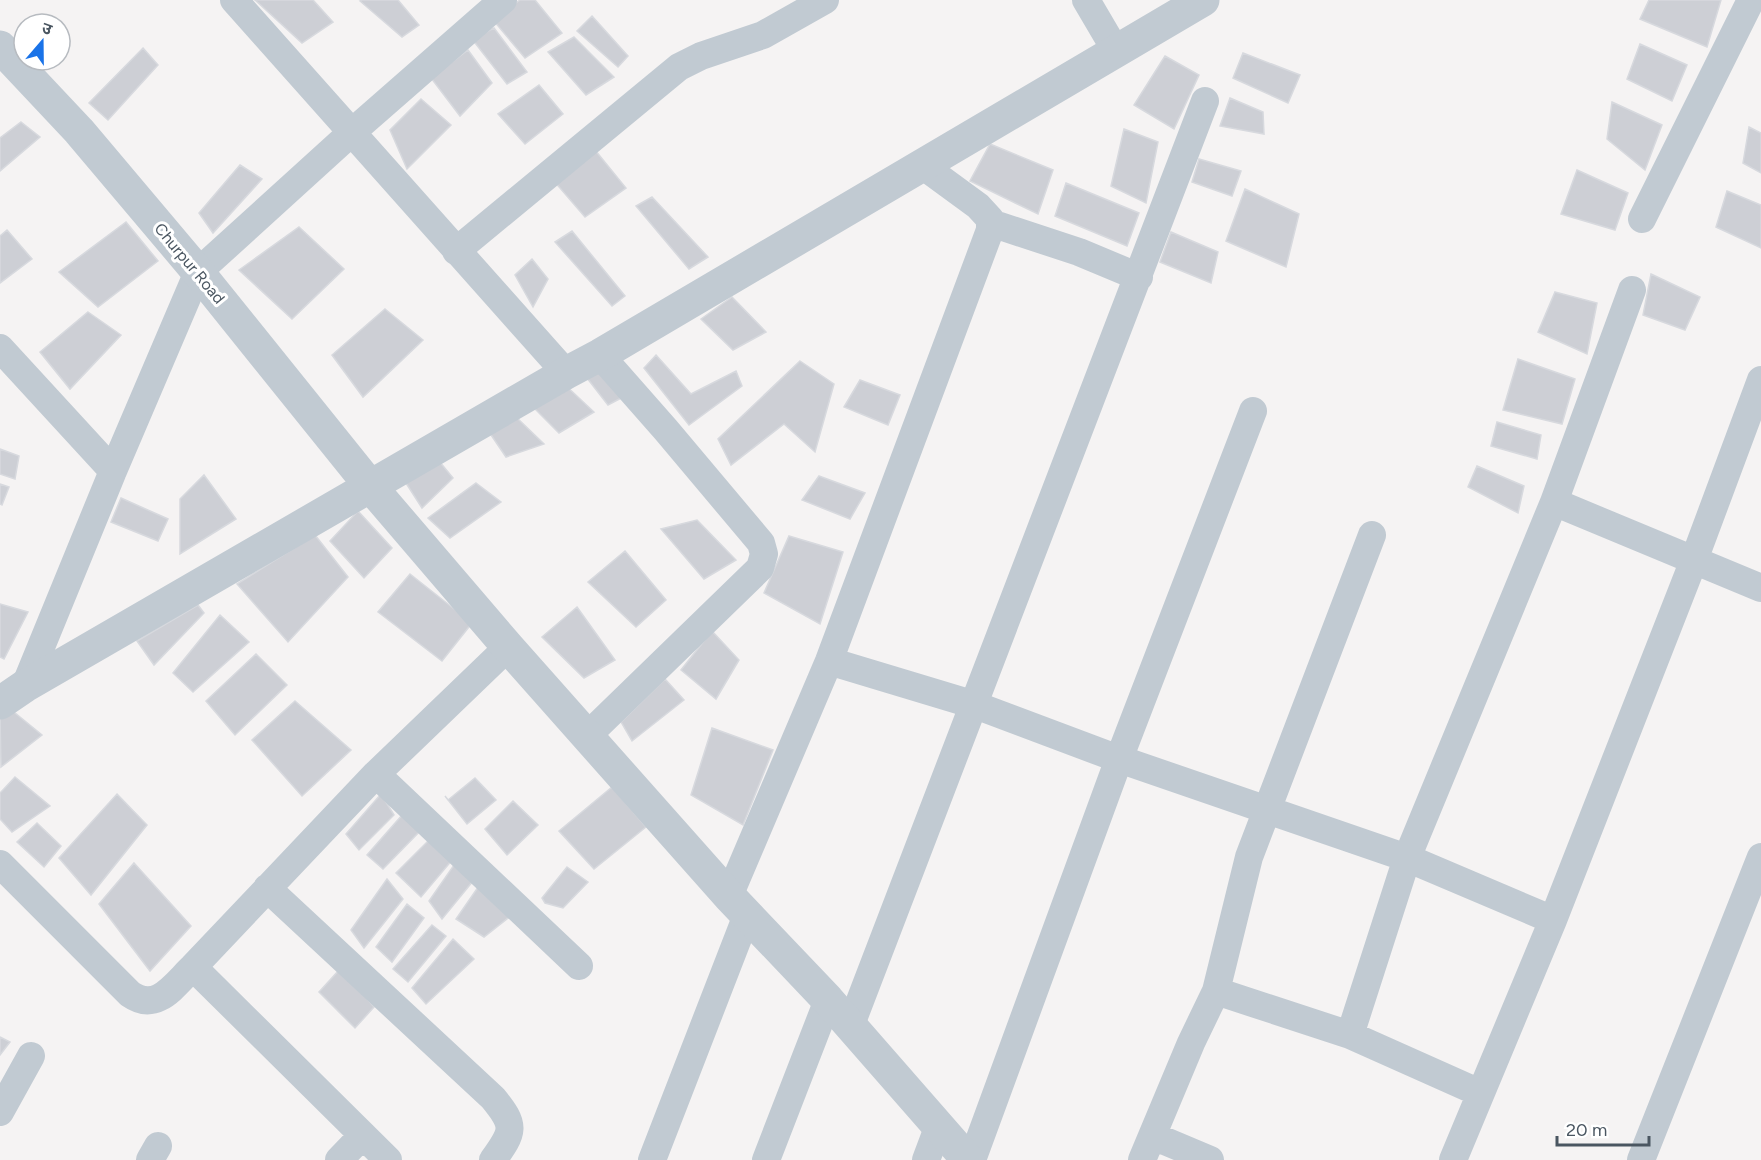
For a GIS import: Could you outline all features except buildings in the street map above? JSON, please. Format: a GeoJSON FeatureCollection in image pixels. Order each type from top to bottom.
{"type":"FeatureCollection","features":[{"type":"Feature","properties":{"kind":"street"},"geometry":{"type":"LineString","coordinates":[[234,0],[566,373]]}},
{"type":"Feature","properties":{"kind":"street"},"geometry":{"type":"LineString","coordinates":[[12,695],[113,471],[198,272],[351,133],[503,0]]}},
{"type":"Feature","properties":{"kind":"street"},"geometry":{"type":"LineString","coordinates":[[456,251],[679,67],[701,56],[762,35],[825,0]]}},
{"type":"Feature","properties":{"kind":"street"},"geometry":{"type":"LineString","coordinates":[[1086,0],[1116,51]]}},
{"type":"Feature","properties":{"kind":"street"},"geometry":{"type":"LineString","coordinates":[[12,695],[600,355],[1203,0]]}},
{"type":"Feature","properties":{"kind":"street"},"geometry":{"type":"LineString","coordinates":[[1642,219],[1751,0]]}},
{"type":"Feature","properties":{"kind":"street","name":"Churpur Road"},"geometry":{"type":"LineString","coordinates":[[0,47],[79,131],[198,272],[371,487],[508,647],[738,905],[828,1000],[938,1128],[970,1160]]}},
{"type":"Feature","properties":{"kind":"street"},"geometry":{"type":"LineString","coordinates":[[850,1027],[1205,101]]}},
{"type":"Feature","properties":{"kind":"street"},"geometry":{"type":"LineString","coordinates":[[652,1160],[738,905],[991,223],[987,214],[978,206],[922,165]]}},
{"type":"Feature","properties":{"kind":"street"},"geometry":{"type":"LineString","coordinates":[[991,223],[1079,252],[1138,277]]}},
{"type":"Feature","properties":{"kind":"street"},"geometry":{"type":"LineString","coordinates":[[1350,1035],[1407,858],[1554,502],[1632,290]]}},
{"type":"Feature","properties":{"kind":"street"},"geometry":{"type":"LineString","coordinates":[[0,348],[113,471]]}},
{"type":"Feature","properties":{"kind":"street"},"geometry":{"type":"LineString","coordinates":[[588,735],[760,568],[764,554],[761,543],[600,355]]}},
{"type":"Feature","properties":{"kind":"street"},"geometry":{"type":"LineString","coordinates":[[1454,1160],[1553,920],[1694,560],[1761,380]]}},
{"type":"Feature","properties":{"kind":"street"},"geometry":{"type":"LineString","coordinates":[[970,1160],[1119,759],[1253,411]]}},
{"type":"Feature","properties":{"kind":"street"},"geometry":{"type":"LineString","coordinates":[[1554,502],[1761,588]]}},
{"type":"Feature","properties":{"kind":"street"},"geometry":{"type":"LineString","coordinates":[[1210,1160],[1148,1148],[1191,1043],[1216,991],[1249,857],[1372,535]]}},
{"type":"Feature","properties":{"kind":"street"},"geometry":{"type":"LineString","coordinates":[[0,864],[130,994],[138,1000],[153,1001],[162,996],[193,967],[376,774],[508,647]]}},
{"type":"Feature","properties":{"kind":"street"},"geometry":{"type":"LineString","coordinates":[[829,661],[975,705],[1119,759],[1407,858],[1553,920]]}},
{"type":"Feature","properties":{"kind":"street"},"geometry":{"type":"LineString","coordinates":[[376,774],[579,966]]}},
{"type":"Feature","properties":{"kind":"street"},"geometry":{"type":"LineString","coordinates":[[1641,1160],[1761,857]]}},
{"type":"Feature","properties":{"kind":"street"},"geometry":{"type":"LineString","coordinates":[[267,888],[493,1098],[509,1120],[510,1129],[506,1142],[493,1160]]}},
{"type":"Feature","properties":{"kind":"street"},"geometry":{"type":"LineString","coordinates":[[193,967],[388,1160]]}},
{"type":"Feature","properties":{"kind":"street"},"geometry":{"type":"LineString","coordinates":[[1216,991],[1350,1035],[1480,1093]]}},
{"type":"Feature","properties":{"kind":"street"},"geometry":{"type":"LineString","coordinates":[[766,1160],[828,1000]]}},
{"type":"Feature","properties":{"kind":"street"},"geometry":{"type":"LineString","coordinates":[[0,1112],[31,1056]]}},
{"type":"Feature","properties":{"kind":"street"},"geometry":{"type":"LineString","coordinates":[[926,1160],[938,1128]]}},
{"type":"Feature","properties":{"kind":"street"},"geometry":{"type":"LineString","coordinates":[[339,1160],[363,1135]]}}]}
